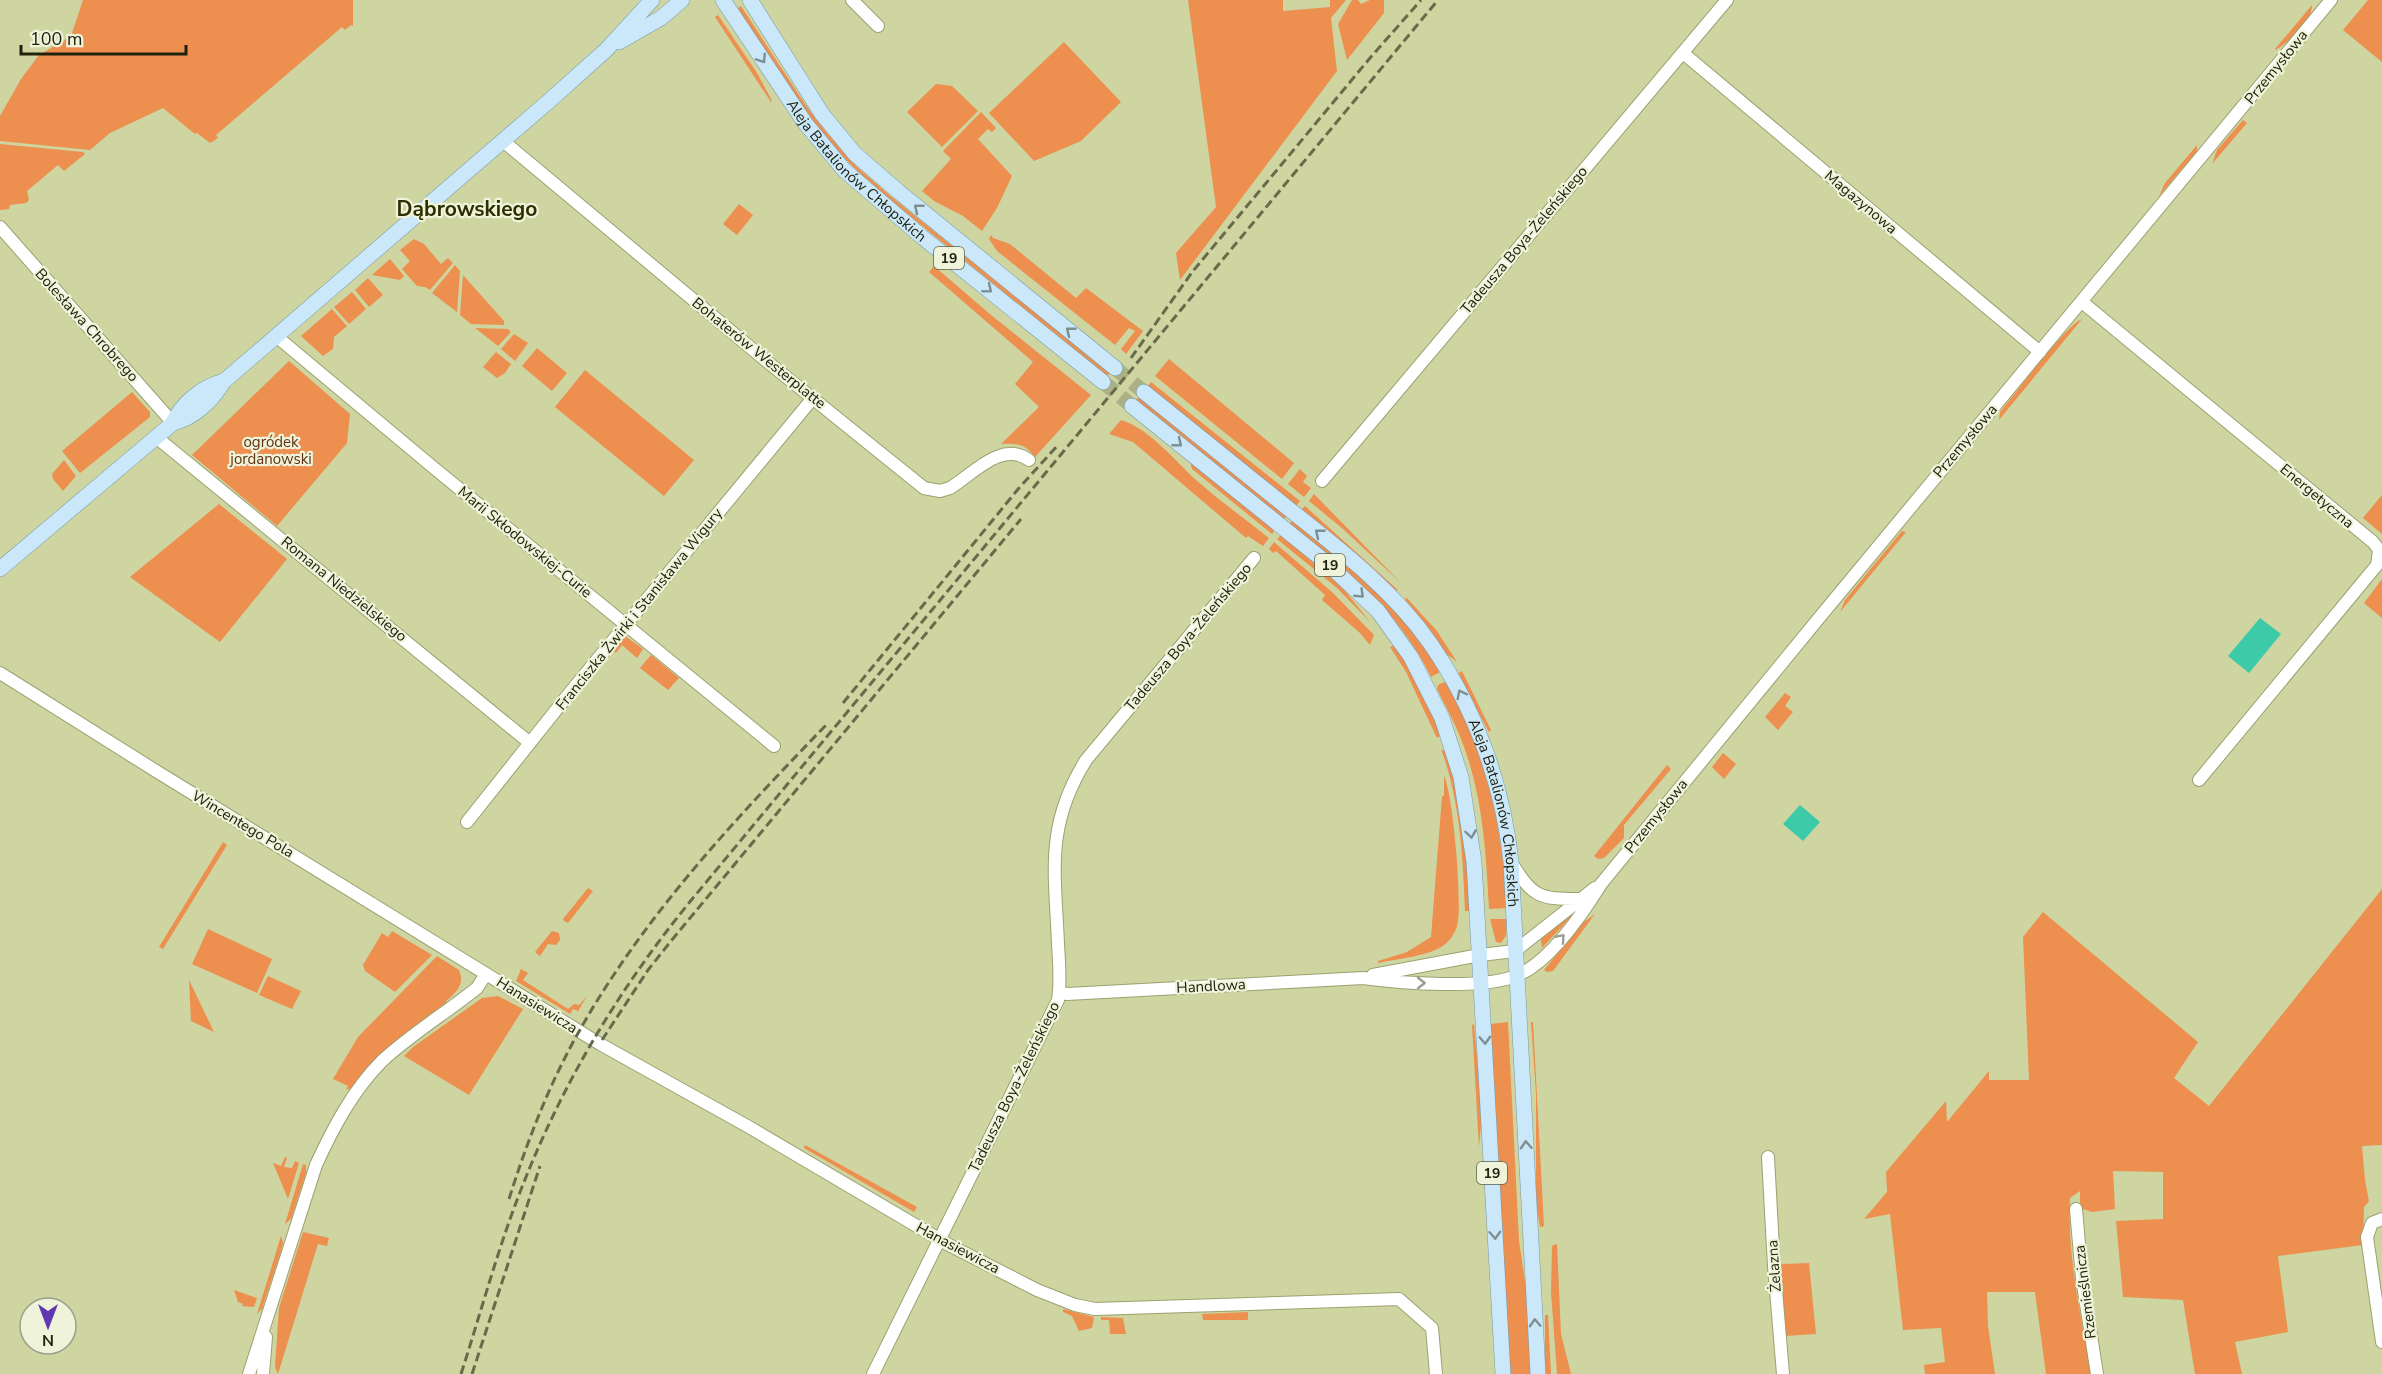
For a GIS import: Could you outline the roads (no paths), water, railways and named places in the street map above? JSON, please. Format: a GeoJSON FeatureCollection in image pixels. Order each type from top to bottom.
{"type":"FeatureCollection","features":[{"type":"Feature","properties":{"kind":"main road"},"geometry":{"type":"LineString","coordinates":[[0,569],[173,423],[178,410],[201,392],[223,382],[503,141],[606,50],[652,0]]}},
{"type":"Feature","properties":{"kind":"main road"},"geometry":{"type":"LineString","coordinates":[[606,50],[661,18],[682,0]]}},
{"type":"Feature","properties":{"kind":"main road","name":"Aleja Batalionów Chłopskich"},"geometry":{"type":"LineString","coordinates":[[723,0],[805,123],[844,170],[913,229],[1103,382]]}},
{"type":"Feature","properties":{"kind":"main road","name":"Aleja Batalionów Chłopskich"},"geometry":{"type":"LineString","coordinates":[[750,0],[822,114],[855,154],[907,200],[1115,368]]}},
{"type":"Feature","properties":{"kind":"main road","name":"Aleja Batalionów Chłopskich"},"geometry":{"type":"LineString","coordinates":[[1144,392],[1356,563],[1395,601],[1430,642],[1461,692],[1484,747],[1505,821],[1511,862],[1538,1374]]}},
{"type":"Feature","properties":{"kind":"main road","name":"Aleja Batalionów Chłopskich"},"geometry":{"type":"LineString","coordinates":[[1132,406],[1328,564],[1378,612],[1411,657],[1442,718],[1461,777],[1474,862],[1503,1374]]}},
{"type":"Feature","properties":{"kind":"street","name":"Tadeusza Boya-Żeleńskiego"},"geometry":{"type":"LineString","coordinates":[[1322,481],[1727,0]]}},
{"type":"Feature","properties":{"kind":"street","name":"Przemysłowa"},"geometry":{"type":"LineString","coordinates":[[1517,976],[1529,969],[1549,951],[1585,909],[1601,884],[2082,302],[2326,2]]}},
{"type":"Feature","properties":{"kind":"street"},"geometry":{"type":"LineString","coordinates":[[861,3],[878,26]]}},
{"type":"Feature","properties":{"kind":"street","name":"Magazynowa"},"geometry":{"type":"LineString","coordinates":[[1683,52],[2040,352]]}},
{"type":"Feature","properties":{"kind":"street","name":"Bohaterów Westerplatte"},"geometry":{"type":"LineString","coordinates":[[503,141],[560,191],[914,481],[932,490],[950,489],[1002,454],[1022,454],[1029,459]]}},
{"type":"Feature","properties":{"kind":"street","name":"Bolesława Chrobrego"},"geometry":{"type":"LineString","coordinates":[[0,227],[173,423]]}},
{"type":"Feature","properties":{"kind":"street","name":"Energetyczna"},"geometry":{"type":"LineString","coordinates":[[2082,302],[2373,542],[2379,550],[2377,566],[2199,780]]}},
{"type":"Feature","properties":{"kind":"street","name":"Marii Skłodowskiej-Curie"},"geometry":{"type":"LineString","coordinates":[[276,336],[774,746]]}},
{"type":"Feature","properties":{"kind":"street","name":"Franciszka Żwirki i Stanisława Wigury"},"geometry":{"type":"LineString","coordinates":[[467,822],[626,624],[813,398]]}},
{"type":"Feature","properties":{"kind":"street","name":"Romana Niedzielskiego"},"geometry":{"type":"LineString","coordinates":[[156,437],[530,743]]}},
{"type":"Feature","properties":{"kind":"street","name":"Tadeusza Boya-Żeleńskiego"},"geometry":{"type":"LineString","coordinates":[[873,1374],[1055,1008],[1060,993],[1054,850],[1068,792],[1086,760],[1254,558]]}},
{"type":"Feature","properties":{"kind":"street","name":"Wincentego Pola"},"geometry":{"type":"LineString","coordinates":[[0,673],[486,974]]}},
{"type":"Feature","properties":{"kind":"street"},"geometry":{"type":"LineString","coordinates":[[1511,862],[1534,893],[1545,897],[1579,899]]}},
{"type":"Feature","properties":{"kind":"street","name":"Przemysłowa"},"geometry":{"type":"LineString","coordinates":[[1515,951],[1601,884]]}},
{"type":"Feature","properties":{"kind":"street","name":"Handlowa"},"geometry":{"type":"LineString","coordinates":[[1060,993],[1363,978],[1480,955],[1515,951]]}},
{"type":"Feature","properties":{"kind":"street"},"geometry":{"type":"LineString","coordinates":[[249,1374],[316,1165],[329,1136],[363,1083],[383,1060],[477,988],[486,974]]}},
{"type":"Feature","properties":{"kind":"street","name":"Hanasiewicza"},"geometry":{"type":"LineString","coordinates":[[486,974],[592,1039],[749,1127],[939,1239],[1037,1290],[1075,1305],[1095,1309],[1399,1299],[1432,1328],[1436,1374]]}},
{"type":"Feature","properties":{"kind":"street","name":"Handlowa"},"geometry":{"type":"LineString","coordinates":[[1363,978],[1401,983],[1482,982],[1517,976]]}},
{"type":"Feature","properties":{"kind":"street","name":"Żelazna"},"geometry":{"type":"LineString","coordinates":[[1768,1157],[1773,1266],[1783,1374]]}},
{"type":"Feature","properties":{"kind":"street","name":"Rzemieślnicza"},"geometry":{"type":"LineString","coordinates":[[2076,1209],[2082,1278],[2097,1374]]}},
{"type":"Feature","properties":{"kind":"street"},"geometry":{"type":"LineString","coordinates":[[2382,1219],[2372,1223],[2367,1237],[2382,1342]]}},
{"type":"Feature","properties":{"kind":"street"},"geometry":{"type":"LineString","coordinates":[[263,1374],[267,1321]]}},
{"type":"Feature","properties":{"kind":"water"},"geometry":{"type":"Polygon","coordinates":[[[2260,618],[2281,634],[2249,673],[2228,656],[2260,618]]]}},
{"type":"Feature","properties":{"kind":"water"},"geometry":{"type":"Polygon","coordinates":[[[1800,805],[1820,822],[1803,841],[1783,824],[1800,805]]]}},
{"type":"Feature","properties":{"kind":"tunnel"},"geometry":{"type":"LineString","coordinates":[[1115,368],[1144,392]]}},
{"type":"Feature","properties":{"kind":"tunnel"},"geometry":{"type":"LineString","coordinates":[[1103,382],[1132,406]]}},
{"type":"Feature","properties":{"kind":"railway"},"geometry":{"type":"LineString","coordinates":[[1131,358],[1193,271],[1421,0]]}},
{"type":"Feature","properties":{"kind":"railway"},"geometry":{"type":"LineString","coordinates":[[461,1374],[505,1233],[538,1148],[575,1072],[641,966],[693,898],[1438,0]]}},
{"type":"Feature","properties":{"kind":"railway"},"geometry":{"type":"LineString","coordinates":[[843,703],[1019,488],[1058,445]]}},
{"type":"Feature","properties":{"kind":"railway"},"geometry":{"type":"LineString","coordinates":[[602,1040],[648,970],[671,941],[1021,519]]}},
{"type":"Feature","properties":{"kind":"railway"},"geometry":{"type":"LineString","coordinates":[[509,1199],[547,1095],[566,1055],[631,950],[692,871],[828,723]]}},
{"type":"Feature","properties":{"kind":"railway"},"geometry":{"type":"LineString","coordinates":[[472,1374],[540,1166]]}},
{"type":"Feature","properties":{"kind":"district","name":"Dąbrowskiego"},"geometry":{"type":"Point","coordinates":[467,209]}},
{"type":"Feature","properties":{"kind":"park label","name":"ogródek jordanowski"},"geometry":{"type":"Point","coordinates":[271,450]}}]}
